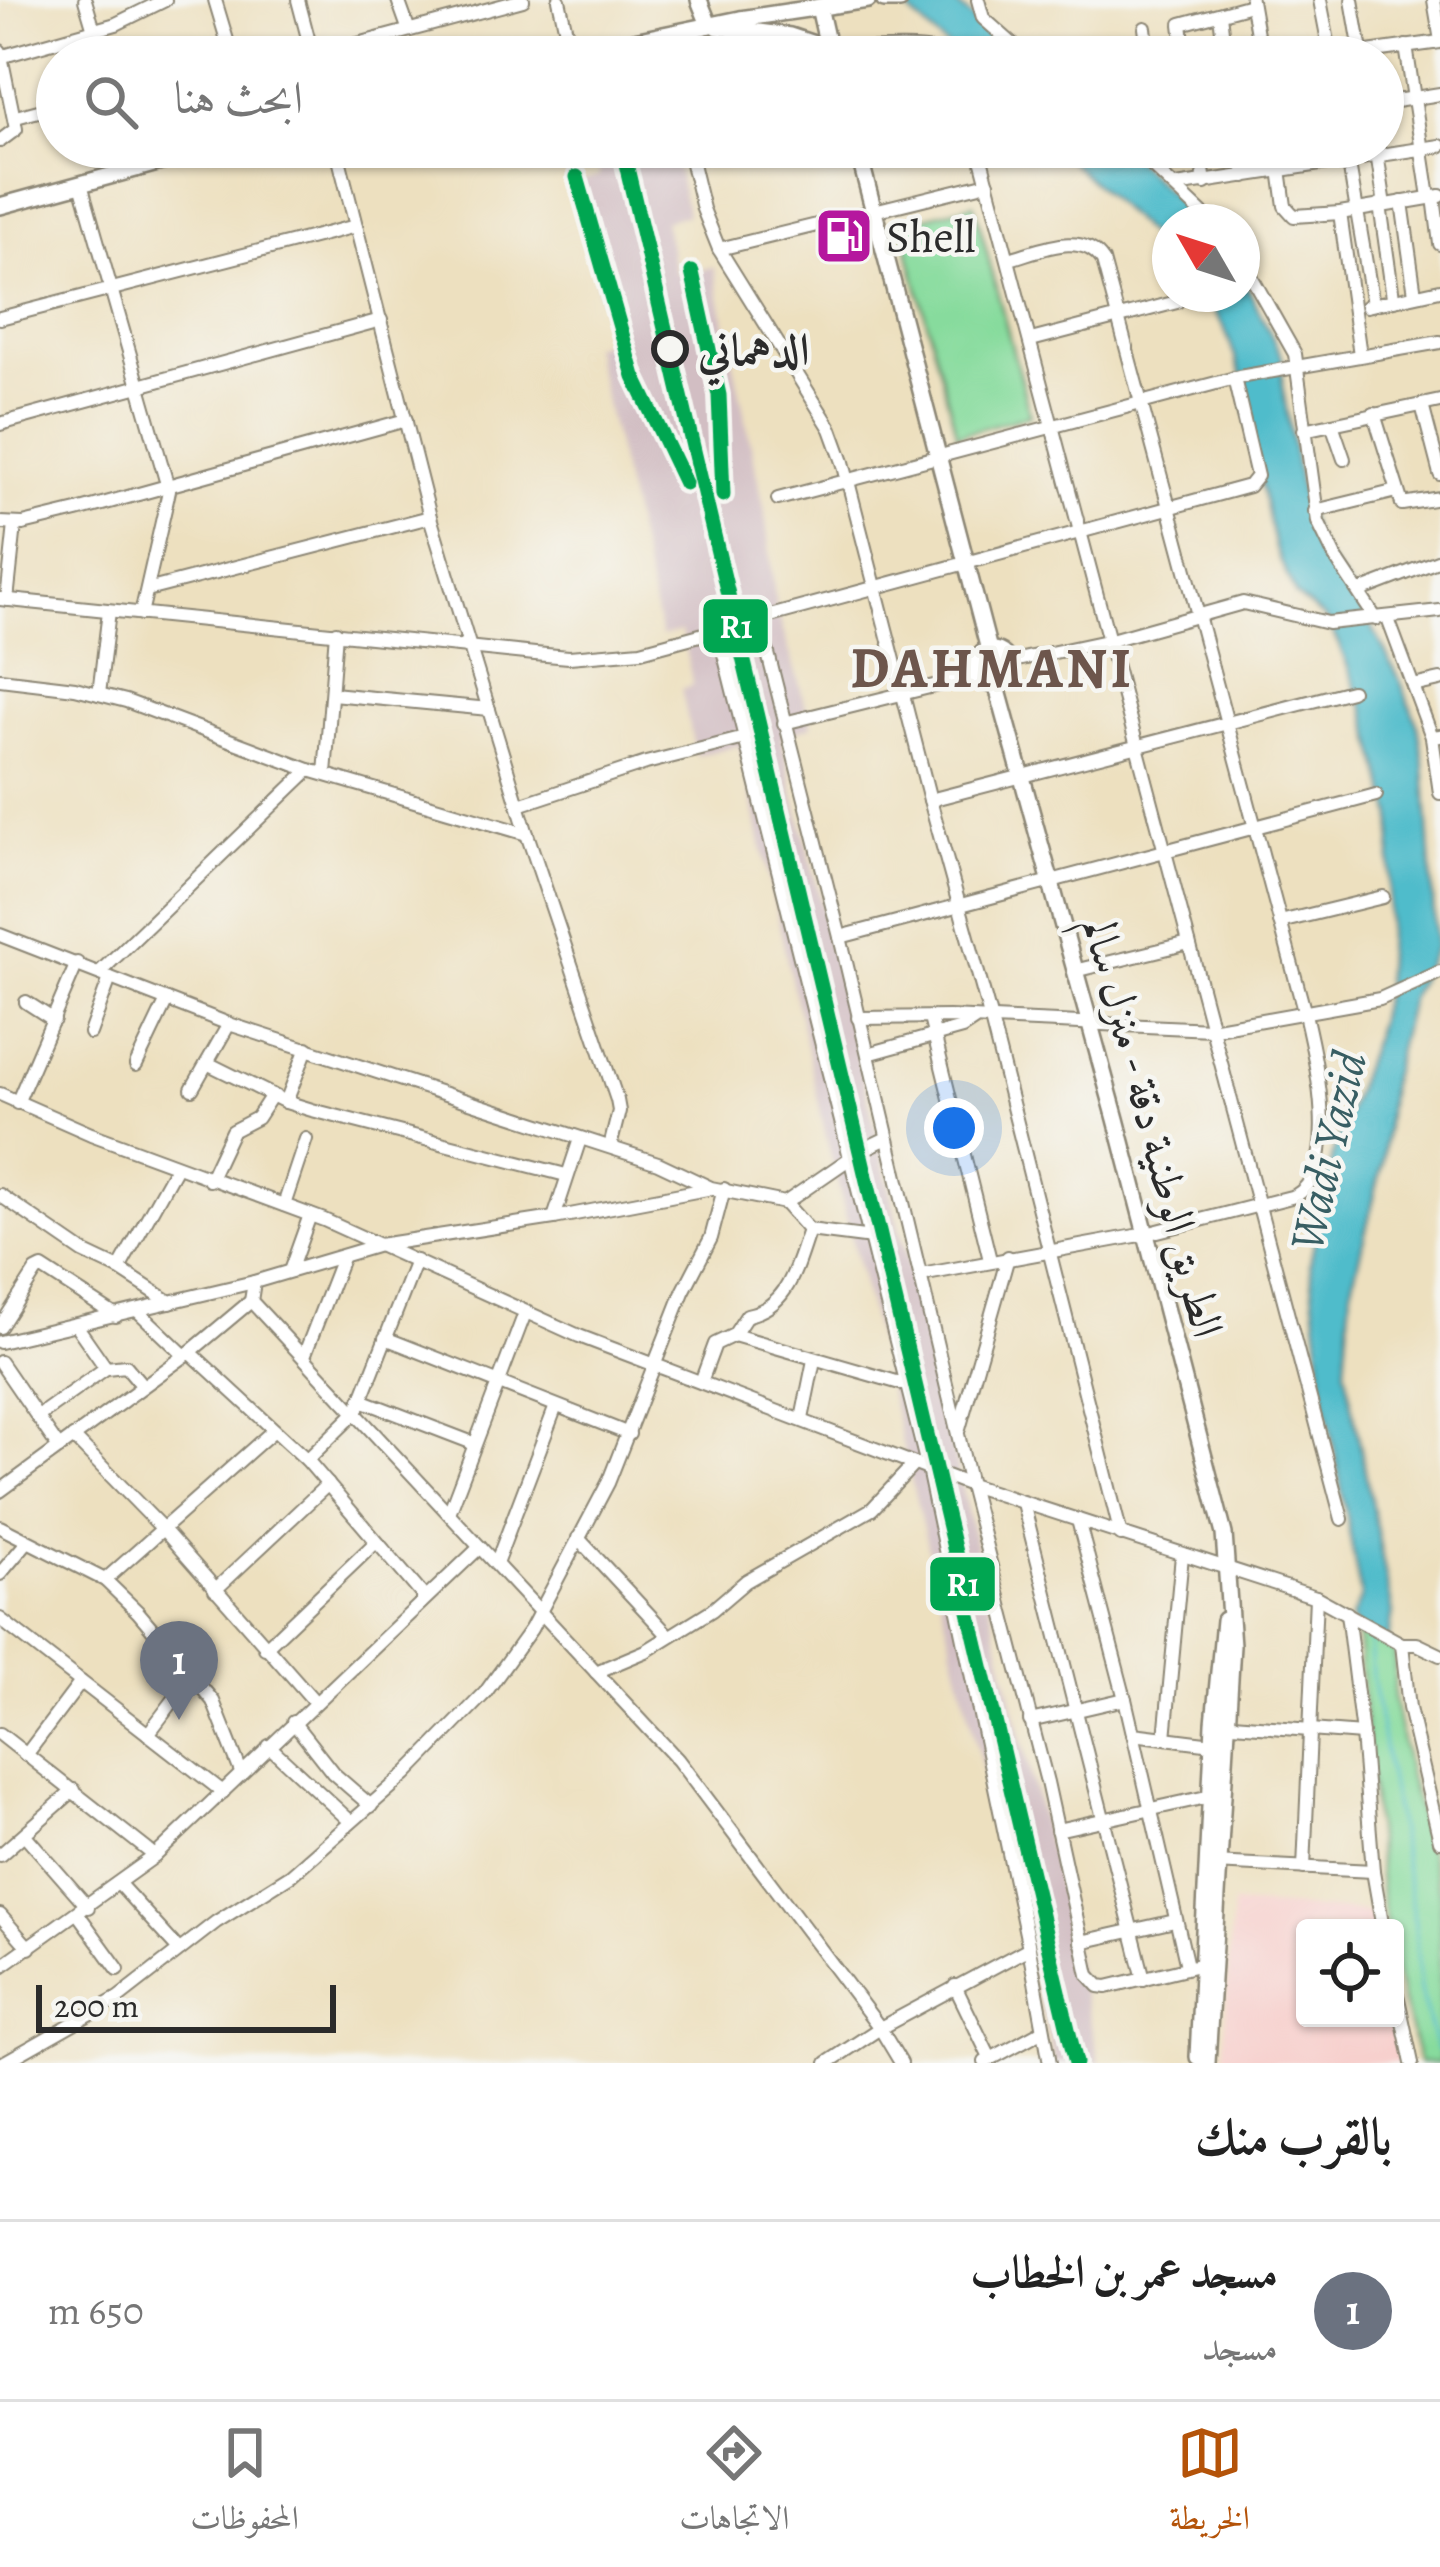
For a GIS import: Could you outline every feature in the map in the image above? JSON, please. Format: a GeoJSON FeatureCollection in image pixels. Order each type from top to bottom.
{"type":"FeatureCollection","features":[{"type":"Feature","properties":{"kind":"main road"},"geometry":{"type":"LineString","coordinates":[[699,0],[709,25]]}},
{"type":"Feature","properties":{"kind":"main road"},"geometry":{"type":"LineString","coordinates":[[655,36],[868,0]]}},
{"type":"Feature","properties":{"kind":"main road"},"geometry":{"type":"LineString","coordinates":[[819,7],[826,36]]}},
{"type":"Feature","properties":{"kind":"main road"},"geometry":{"type":"LineString","coordinates":[[709,25],[790,36]]}},
{"type":"Feature","properties":{"kind":"main road"},"geometry":{"type":"LineString","coordinates":[[0,206],[145,168]]}},
{"type":"Feature","properties":{"kind":"main road"},"geometry":{"type":"LineString","coordinates":[[862,168],[989,650]]}},
{"type":"Feature","properties":{"kind":"main road"},"geometry":{"type":"LineString","coordinates":[[989,650],[1001,652],[1008,662],[1007,675],[996,683],[978,675],[977,660],[989,650]]}},
{"type":"Feature","properties":{"kind":"main road","name":"الطريق الوطنية دقة - منزل سالم"},"geometry":{"type":"LineString","coordinates":[[996,683],[1218,1505],[1232,1645],[1221,1723],[1197,2063]]}},
{"type":"Feature","properties":{"kind":"main road","name":"الطريق الوطنية دقة - منزل سالم"},"geometry":{"type":"LineString","coordinates":[[1214,1863],[1213,1744],[1221,1723]]}},
{"type":"Feature","properties":{"kind":"main road","name":"الطريق الوطنية دقة - منزل سالم"},"geometry":{"type":"LineString","coordinates":[[1201,1964],[1208,2063]]}},
{"type":"Feature","properties":{"kind":"street"},"geometry":{"type":"LineString","coordinates":[[85,0],[96,36]]}},
{"type":"Feature","properties":{"kind":"street"},"geometry":{"type":"LineString","coordinates":[[74,36],[165,0]]}},
{"type":"Feature","properties":{"kind":"street"},"geometry":{"type":"LineString","coordinates":[[214,0],[225,36]]}},
{"type":"Feature","properties":{"kind":"street"},"geometry":{"type":"LineString","coordinates":[[298,0],[307,36]]}},
{"type":"Feature","properties":{"kind":"street"},"geometry":{"type":"LineString","coordinates":[[398,0],[408,28]]}},
{"type":"Feature","properties":{"kind":"street"},"geometry":{"type":"LineString","coordinates":[[382,36],[486,4],[523,0]]}},
{"type":"Feature","properties":{"kind":"street"},"geometry":{"type":"LineString","coordinates":[[560,0],[563,36]]}},
{"type":"Feature","properties":{"kind":"street"},"geometry":{"type":"LineString","coordinates":[[977,0],[983,17],[1004,36]]}},
{"type":"Feature","properties":{"kind":"street"},"geometry":{"type":"LineString","coordinates":[[1320,0],[1327,36]]}},
{"type":"Feature","properties":{"kind":"street"},"geometry":{"type":"LineString","coordinates":[[1352,0],[1359,36]]}},
{"type":"Feature","properties":{"kind":"street"},"geometry":{"type":"LineString","coordinates":[[1434,0],[1440,38],[1406,46],[1440,244]]}},
{"type":"Feature","properties":{"kind":"street"},"geometry":{"type":"LineString","coordinates":[[1182,36],[1181,24],[1251,3],[1257,36]]}},
{"type":"Feature","properties":{"kind":"street"},"geometry":{"type":"LineString","coordinates":[[1220,14],[1223,36]]}},
{"type":"Feature","properties":{"kind":"street"},"geometry":{"type":"LineString","coordinates":[[1145,28],[1146,36]]}},
{"type":"Feature","properties":{"kind":"street"},"geometry":{"type":"LineString","coordinates":[[0,141],[16,129],[1,54],[36,45]]}},
{"type":"Feature","properties":{"kind":"street"},"geometry":{"type":"LineString","coordinates":[[1404,100],[1440,94]]}},
{"type":"Feature","properties":{"kind":"street"},"geometry":{"type":"LineString","coordinates":[[16,116],[36,111]]}},
{"type":"Feature","properties":{"kind":"street"},"geometry":{"type":"LineString","coordinates":[[1404,149],[1440,146]]}},
{"type":"Feature","properties":{"kind":"street"},"geometry":{"type":"LineString","coordinates":[[341,168],[430,517],[527,834],[617,1100],[610,1148]]}},
{"type":"Feature","properties":{"kind":"street"},"geometry":{"type":"LineString","coordinates":[[693,168],[719,249],[831,429],[847,480],[991,1020],[1121,1535]]}},
{"type":"Feature","properties":{"kind":"street"},"geometry":{"type":"LineString","coordinates":[[984,168],[1342,1519]]}},
{"type":"Feature","properties":{"kind":"street"},"geometry":{"type":"LineString","coordinates":[[1158,168],[1193,204]]}},
{"type":"Feature","properties":{"kind":"street"},"geometry":{"type":"LineString","coordinates":[[1203,168],[1205,183]]}},
{"type":"Feature","properties":{"kind":"street"},"geometry":{"type":"LineString","coordinates":[[1244,168],[1245,176]]}},
{"type":"Feature","properties":{"kind":"street"},"geometry":{"type":"LineString","coordinates":[[1280,168],[1285,206],[1291,214],[1340,213],[1434,197]]}},
{"type":"Feature","properties":{"kind":"street"},"geometry":{"type":"LineString","coordinates":[[1176,187],[1293,168]]}},
{"type":"Feature","properties":{"kind":"street"},"geometry":{"type":"LineString","coordinates":[[1350,168],[1373,304]]}},
{"type":"Feature","properties":{"kind":"street"},"geometry":{"type":"LineString","coordinates":[[1379,168],[1394,297]]}},
{"type":"Feature","properties":{"kind":"street"},"geometry":{"type":"LineString","coordinates":[[719,249],[988,183]]}},
{"type":"Feature","properties":{"kind":"street"},"geometry":{"type":"LineString","coordinates":[[81,184],[169,502],[141,614]]}},
{"type":"Feature","properties":{"kind":"street"},"geometry":{"type":"LineString","coordinates":[[1402,202],[1415,294]]}},
{"type":"Feature","properties":{"kind":"street"},"geometry":{"type":"LineString","coordinates":[[1340,213],[1360,355]]}},
{"type":"Feature","properties":{"kind":"street"},"geometry":{"type":"LineString","coordinates":[[0,318],[356,226]]}},
{"type":"Feature","properties":{"kind":"street"},"geometry":{"type":"LineString","coordinates":[[921,1275],[1146,1234],[1302,1192],[1314,1167],[1323,1107],[1305,1014],[1103,261],[1090,246],[1066,244],[1009,259]]}},
{"type":"Feature","properties":{"kind":"street"},"geometry":{"type":"LineString","coordinates":[[1260,290],[1285,331],[1296,364],[1315,511],[1335,557],[1379,619],[1436,737],[1440,793]]}},
{"type":"Feature","properties":{"kind":"street"},"geometry":{"type":"LineString","coordinates":[[1354,308],[1440,290]]}},
{"type":"Feature","properties":{"kind":"street"},"geometry":{"type":"LineString","coordinates":[[1031,340],[1152,308]]}},
{"type":"Feature","properties":{"kind":"street"},"geometry":{"type":"LineString","coordinates":[[0,424],[381,320]]}},
{"type":"Feature","properties":{"kind":"street"},"geometry":{"type":"LineString","coordinates":[[778,499],[1236,378],[1440,342]]}},
{"type":"Feature","properties":{"kind":"street"},"geometry":{"type":"LineString","coordinates":[[406,420],[77,512],[7,524],[3,599],[569,657],[680,642],[1242,488],[1256,481],[1236,378]]}},
{"type":"Feature","properties":{"kind":"street"},"geometry":{"type":"LineString","coordinates":[[1304,430],[1440,401]]}},
{"type":"Feature","properties":{"kind":"street"},"geometry":{"type":"LineString","coordinates":[[1422,405],[1440,474]]}},
{"type":"Feature","properties":{"kind":"street"},"geometry":{"type":"LineString","coordinates":[[1374,415],[1404,504],[1440,498]]}},
{"type":"Feature","properties":{"kind":"street"},"geometry":{"type":"LineString","coordinates":[[1332,424],[1344,459]]}},
{"type":"Feature","properties":{"kind":"street"},"geometry":{"type":"LineString","coordinates":[[1315,511],[1396,491]]}},
{"type":"Feature","properties":{"kind":"street"},"geometry":{"type":"LineString","coordinates":[[147,590],[430,517]]}},
{"type":"Feature","properties":{"kind":"street"},"geometry":{"type":"LineString","coordinates":[[1360,591],[1440,560]]}},
{"type":"Feature","properties":{"kind":"street"},"geometry":{"type":"LineString","coordinates":[[1008,662],[1111,640],[1243,603],[1328,623],[1440,611]]}},
{"type":"Feature","properties":{"kind":"street"},"geometry":{"type":"LineString","coordinates":[[99,694],[109,611]]}},
{"type":"Feature","properties":{"kind":"street"},"geometry":{"type":"LineString","coordinates":[[759,618],[1089,1975],[1099,1986],[1201,1964],[1175,1921],[1078,1520]]}},
{"type":"Feature","properties":{"kind":"street"},"geometry":{"type":"LineString","coordinates":[[718,630],[908,1385],[921,1467],[1029,1948],[1050,2063]]}},
{"type":"Feature","properties":{"kind":"street"},"geometry":{"type":"LineString","coordinates":[[326,774],[335,632]]}},
{"type":"Feature","properties":{"kind":"street"},"geometry":{"type":"LineString","coordinates":[[784,723],[978,675]]}},
{"type":"Feature","properties":{"kind":"street"},"geometry":{"type":"LineString","coordinates":[[0,679],[99,694],[309,770],[527,834]]}},
{"type":"Feature","properties":{"kind":"street"},"geometry":{"type":"LineString","coordinates":[[1413,686],[1440,680]]}},
{"type":"Feature","properties":{"kind":"street"},"geometry":{"type":"LineString","coordinates":[[930,800],[1351,692]]}},
{"type":"Feature","properties":{"kind":"street"},"geometry":{"type":"LineString","coordinates":[[332,694],[489,709]]}},
{"type":"Feature","properties":{"kind":"street"},"geometry":{"type":"LineString","coordinates":[[519,805],[646,763],[746,738]]}},
{"type":"Feature","properties":{"kind":"street"},"geometry":{"type":"LineString","coordinates":[[90,1033],[105,975],[309,770]]}},
{"type":"Feature","properties":{"kind":"street"},"geometry":{"type":"LineString","coordinates":[[840,937],[1376,795]]}},
{"type":"Feature","properties":{"kind":"street"},"geometry":{"type":"LineString","coordinates":[[1280,922],[1383,897]]}},
{"type":"Feature","properties":{"kind":"street"},"geometry":{"type":"LineString","coordinates":[[0,934],[229,1024],[658,1163],[717,1189],[785,1203],[886,1138]]}},
{"type":"Feature","properties":{"kind":"street"},"geometry":{"type":"LineString","coordinates":[[1074,971],[1190,943]]}},
{"type":"Feature","properties":{"kind":"street"},"geometry":{"type":"LineString","coordinates":[[17,1103],[77,963]]}},
{"type":"Feature","properties":{"kind":"street"},"geometry":{"type":"LineString","coordinates":[[858,1018],[1211,1029],[1380,999],[1440,972]]}},
{"type":"Feature","properties":{"kind":"street"},"geometry":{"type":"LineString","coordinates":[[136,1065],[166,1000]]}},
{"type":"Feature","properties":{"kind":"street"},"geometry":{"type":"LineString","coordinates":[[26,1002],[54,1020]]}},
{"type":"Feature","properties":{"kind":"street"},"geometry":{"type":"LineString","coordinates":[[930,1018],[991,1260]]}},
{"type":"Feature","properties":{"kind":"street"},"geometry":{"type":"LineString","coordinates":[[868,1054],[962,1028],[975,1019]]}},
{"type":"Feature","properties":{"kind":"street"},"geometry":{"type":"LineString","coordinates":[[193,1089],[229,1024]]}},
{"type":"Feature","properties":{"kind":"street"},"geometry":{"type":"LineString","coordinates":[[286,1102],[307,1048]]}},
{"type":"Feature","properties":{"kind":"street"},"geometry":{"type":"LineString","coordinates":[[207,1063],[286,1102],[462,1151],[566,1174]]}},
{"type":"Feature","properties":{"kind":"street"},"geometry":{"type":"LineString","coordinates":[[0,1094],[209,1180],[310,1215],[525,1313],[701,1382],[970,1485],[1316,1598],[1397,1641],[1440,1654]]}},
{"type":"Feature","properties":{"kind":"street"},"geometry":{"type":"LineString","coordinates":[[209,1180],[232,1131],[257,1118],[272,1095]]}},
{"type":"Feature","properties":{"kind":"street"},"geometry":{"type":"LineString","coordinates":[[554,1218],[580,1138]]}},
{"type":"Feature","properties":{"kind":"street"},"geometry":{"type":"LineString","coordinates":[[284,1205],[306,1139]]}},
{"type":"Feature","properties":{"kind":"street"},"geometry":{"type":"LineString","coordinates":[[119,1269],[176,1167]]}},
{"type":"Feature","properties":{"kind":"street"},"geometry":{"type":"LineString","coordinates":[[0,1342],[254,1282],[379,1245],[717,1189]]}},
{"type":"Feature","properties":{"kind":"street"},"geometry":{"type":"LineString","coordinates":[[2,2063],[118,1998],[179,1950],[291,1876],[484,1693],[531,1629],[628,1434],[683,1292],[711,1238],[717,1189]]}},
{"type":"Feature","properties":{"kind":"street"},"geometry":{"type":"LineString","coordinates":[[0,1195],[83,1252],[170,1302]]}},
{"type":"Feature","properties":{"kind":"street"},"geometry":{"type":"LineString","coordinates":[[785,1203],[809,1229],[872,1238]]}},
{"type":"Feature","properties":{"kind":"street"},"geometry":{"type":"LineString","coordinates":[[290,1271],[310,1215]]}},
{"type":"Feature","properties":{"kind":"street"},"geometry":{"type":"LineString","coordinates":[[701,1382],[716,1343],[734,1335],[747,1315],[778,1301],[809,1229]]}},
{"type":"Feature","properties":{"kind":"street"},"geometry":{"type":"LineString","coordinates":[[958,1434],[1008,1257]]}},
{"type":"Feature","properties":{"kind":"street"},"geometry":{"type":"LineString","coordinates":[[304,1356],[342,1258]]}},
{"type":"Feature","properties":{"kind":"street"},"geometry":{"type":"LineString","coordinates":[[308,1460],[359,1406],[416,1262]]}},
{"type":"Feature","properties":{"kind":"street"},"geometry":{"type":"LineString","coordinates":[[0,1327],[35,1271],[42,1268],[116,1316]]}},
{"type":"Feature","properties":{"kind":"street"},"geometry":{"type":"LineString","coordinates":[[2,1486],[187,1353],[250,1301],[254,1282]]}},
{"type":"Feature","properties":{"kind":"street"},"geometry":{"type":"LineString","coordinates":[[250,1301],[359,1406],[449,1513],[678,1760],[880,2028],[901,2063]]}},
{"type":"Feature","properties":{"kind":"street"},"geometry":{"type":"LineString","coordinates":[[138,1310],[308,1460],[425,1598]]}},
{"type":"Feature","properties":{"kind":"street"},"geometry":{"type":"LineString","coordinates":[[449,1513],[525,1313]]}},
{"type":"Feature","properties":{"kind":"street"},"geometry":{"type":"LineString","coordinates":[[76,1325],[106,1368]]}},
{"type":"Feature","properties":{"kind":"street"},"geometry":{"type":"LineString","coordinates":[[734,1335],[908,1385]]}},
{"type":"Feature","properties":{"kind":"street"},"geometry":{"type":"LineString","coordinates":[[385,1338],[628,1434]]}},
{"type":"Feature","properties":{"kind":"street"},"geometry":{"type":"LineString","coordinates":[[802,1419],[814,1360]]}},
{"type":"Feature","properties":{"kind":"street"},"geometry":{"type":"LineString","coordinates":[[0,1362],[59,1448]]}},
{"type":"Feature","properties":{"kind":"street"},"geometry":{"type":"LineString","coordinates":[[37,1417],[106,1368],[126,1366],[142,1384]]}},
{"type":"Feature","properties":{"kind":"street"},"geometry":{"type":"LineString","coordinates":[[359,1406],[473,1442]]}},
{"type":"Feature","properties":{"kind":"street"},"geometry":{"type":"LineString","coordinates":[[496,1564],[556,1406]]}},
{"type":"Feature","properties":{"kind":"street"},"geometry":{"type":"LineString","coordinates":[[105,1580],[274,1430]]}},
{"type":"Feature","properties":{"kind":"street"},"geometry":{"type":"LineString","coordinates":[[74,1437],[162,1528],[315,1702]]}},
{"type":"Feature","properties":{"kind":"street"},"geometry":{"type":"LineString","coordinates":[[596,1672],[712,1610],[746,1582],[872,1509],[921,1467]]}},
{"type":"Feature","properties":{"kind":"street"},"geometry":{"type":"LineString","coordinates":[[215,1590],[328,1484]]}},
{"type":"Feature","properties":{"kind":"street"},"geometry":{"type":"LineString","coordinates":[[1023,1503],[1144,1979]]}},
{"type":"Feature","properties":{"kind":"street"},"geometry":{"type":"LineString","coordinates":[[0,1527],[105,1580],[166,1641],[214,1701],[241,1772]]}},
{"type":"Feature","properties":{"kind":"street"},"geometry":{"type":"LineString","coordinates":[[578,1538],[669,1636]]}},
{"type":"Feature","properties":{"kind":"street"},"geometry":{"type":"LineString","coordinates":[[0,1574],[27,1542]]}},
{"type":"Feature","properties":{"kind":"street"},"geometry":{"type":"LineString","coordinates":[[266,1648],[375,1544]]}},
{"type":"Feature","properties":{"kind":"street"},"geometry":{"type":"LineString","coordinates":[[0,1967],[154,1856],[480,1547]]}},
{"type":"Feature","properties":{"kind":"street"},"geometry":{"type":"LineString","coordinates":[[1165,1738],[1182,1555]]}},
{"type":"Feature","properties":{"kind":"street"},"geometry":{"type":"LineString","coordinates":[[1304,1868],[1316,1598]]}},
{"type":"Feature","properties":{"kind":"street"},"geometry":{"type":"LineString","coordinates":[[1348,1614],[1381,1919]]}},
{"type":"Feature","properties":{"kind":"street"},"geometry":{"type":"LineString","coordinates":[[0,1619],[223,1792]]}},
{"type":"Feature","properties":{"kind":"street"},"geometry":{"type":"LineString","coordinates":[[1397,1641],[1439,1832]]}},
{"type":"Feature","properties":{"kind":"street"},"geometry":{"type":"LineString","coordinates":[[148,1734],[192,1676]]}},
{"type":"Feature","properties":{"kind":"street"},"geometry":{"type":"LineString","coordinates":[[26,1754],[81,1682]]}},
{"type":"Feature","properties":{"kind":"street"},"geometry":{"type":"LineString","coordinates":[[1030,1720],[1125,1699]]}},
{"type":"Feature","properties":{"kind":"street"},"geometry":{"type":"LineString","coordinates":[[293,1722],[333,1773],[370,1806]]}},
{"type":"Feature","properties":{"kind":"street"},"geometry":{"type":"LineString","coordinates":[[1221,1723],[1362,1735]]}},
{"type":"Feature","properties":{"kind":"street"},"geometry":{"type":"LineString","coordinates":[[0,1734],[154,1856]]}},
{"type":"Feature","properties":{"kind":"street"},"geometry":{"type":"LineString","coordinates":[[1133,1734],[1213,1744]]}},
{"type":"Feature","properties":{"kind":"street"},"geometry":{"type":"LineString","coordinates":[[268,1746],[351,1822]]}},
{"type":"Feature","properties":{"kind":"street"},"geometry":{"type":"LineString","coordinates":[[0,1855],[74,1790]]}},
{"type":"Feature","properties":{"kind":"street"},"geometry":{"type":"LineString","coordinates":[[1057,1830],[1211,1796]]}},
{"type":"Feature","properties":{"kind":"street"},"geometry":{"type":"LineString","coordinates":[[25,1835],[83,1910],[118,1969]]}},
{"type":"Feature","properties":{"kind":"street"},"geometry":{"type":"LineString","coordinates":[[1214,1863],[1373,1871]]}},
{"type":"Feature","properties":{"kind":"street"},"geometry":{"type":"LineString","coordinates":[[119,1884],[179,1950]]}},
{"type":"Feature","properties":{"kind":"street"},"geometry":{"type":"LineString","coordinates":[[0,1916],[28,1948]]}},
{"type":"Feature","properties":{"kind":"street"},"geometry":{"type":"LineString","coordinates":[[1081,1942],[1175,1921]]}},
{"type":"Feature","properties":{"kind":"street"},"geometry":{"type":"LineString","coordinates":[[827,2063],[880,2028],[1029,1948]]}},
{"type":"Feature","properties":{"kind":"street"},"geometry":{"type":"LineString","coordinates":[[955,1986],[987,2061],[1042,2031]]}},
{"type":"Feature","properties":{"kind":"street"},"geometry":{"type":"LineString","coordinates":[[1404,2026],[1412,2063]]}},
{"type":"Feature","properties":{"kind":"shaded area"},"geometry":{"type":"Polygon","coordinates":[[[599,168],[677,168],[687,214],[664,221],[676,274],[714,267],[765,512],[776,607],[812,726],[781,736],[1100,2063],[1055,2063],[826,1136],[739,745],[696,756],[681,689],[693,685],[681,632],[661,636],[592,346],[610,340],[574,183],[599,176],[599,168]]]}},
{"type":"Feature","properties":{"kind":"shaded area"},"geometry":{"type":"Polygon","coordinates":[[[1232,1904],[1376,1912],[1377,1919],[1296,1919],[1296,2027],[1397,2027],[1403,2063],[1223,2063],[1232,1904]]]}},
{"type":"Feature","properties":{"kind":"green space"},"geometry":{"type":"Polygon","coordinates":[[[974,204],[1030,415],[957,435],[901,224],[974,204]]]}},
{"type":"Feature","properties":{"kind":"green space"},"geometry":{"type":"Polygon","coordinates":[[[1357,1628],[1395,1653],[1394,1700],[1440,1893],[1440,2063],[1419,2063],[1404,2006],[1404,1919],[1385,1919],[1357,1628]]]}},
{"type":"Feature","properties":{"kind":"water"},"geometry":{"type":"Polygon","coordinates":[[[897,0],[952,0],[991,36],[936,36],[897,0]]]}},
{"type":"Feature","properties":{"kind":"water"},"geometry":{"type":"Polygon","coordinates":[[[1077,168],[1143,168],[1180,204],[1152,204],[1152,238],[1077,168]]]}},
{"type":"Feature","properties":{"kind":"water"},"geometry":{"type":"Polygon","coordinates":[[[1215,312],[1260,312],[1282,357],[1282,385],[1301,493],[1316,543],[1357,598],[1400,680],[1418,726],[1424,764],[1436,946],[1411,996],[1390,1083],[1382,1165],[1351,1290],[1345,1368],[1393,1613],[1387,1646],[1357,1628],[1351,1619],[1361,1597],[1324,1394],[1310,1263],[1333,1153],[1374,1037],[1384,991],[1393,817],[1366,712],[1339,645],[1327,620],[1296,596],[1275,548],[1241,373],[1215,312]]]}},
{"type":"Feature","properties":{"kind":"waterway","name":"Wadi Yazid"},"geometry":{"type":"LineString","coordinates":[[1370,1635],[1372,1677],[1415,1924],[1420,1990],[1440,2051]]}},
{"type":"Feature","properties":{"kind":"transit line","name":"R1"},"geometry":{"type":"LineString","coordinates":[[627,168],[1076,2063]]}},
{"type":"Feature","properties":{"kind":"transit line","name":"R1"},"geometry":{"type":"LineString","coordinates":[[577,177],[634,376],[685,483]]}},
{"type":"Feature","properties":{"kind":"transit line","name":"R1"},"geometry":{"type":"LineString","coordinates":[[692,272],[719,395],[723,495]]}},
{"type":"Feature","properties":{"kind":"place","name":"Shell"},"geometry":{"type":"Point","coordinates":[844,236]}},
{"type":"Feature","properties":{"kind":"place","name":"الدهماني"},"geometry":{"type":"Point","coordinates":[670,349]}},
{"type":"Feature","properties":{"kind":"place","name":"مسجد عمر بن الخطاب"},"geometry":{"type":"Point","coordinates":[179,1720]}},
{"type":"Feature","properties":{"kind":"district","name":"DAHMANI"},"geometry":{"type":"Point","coordinates":[992,667]}}]}
